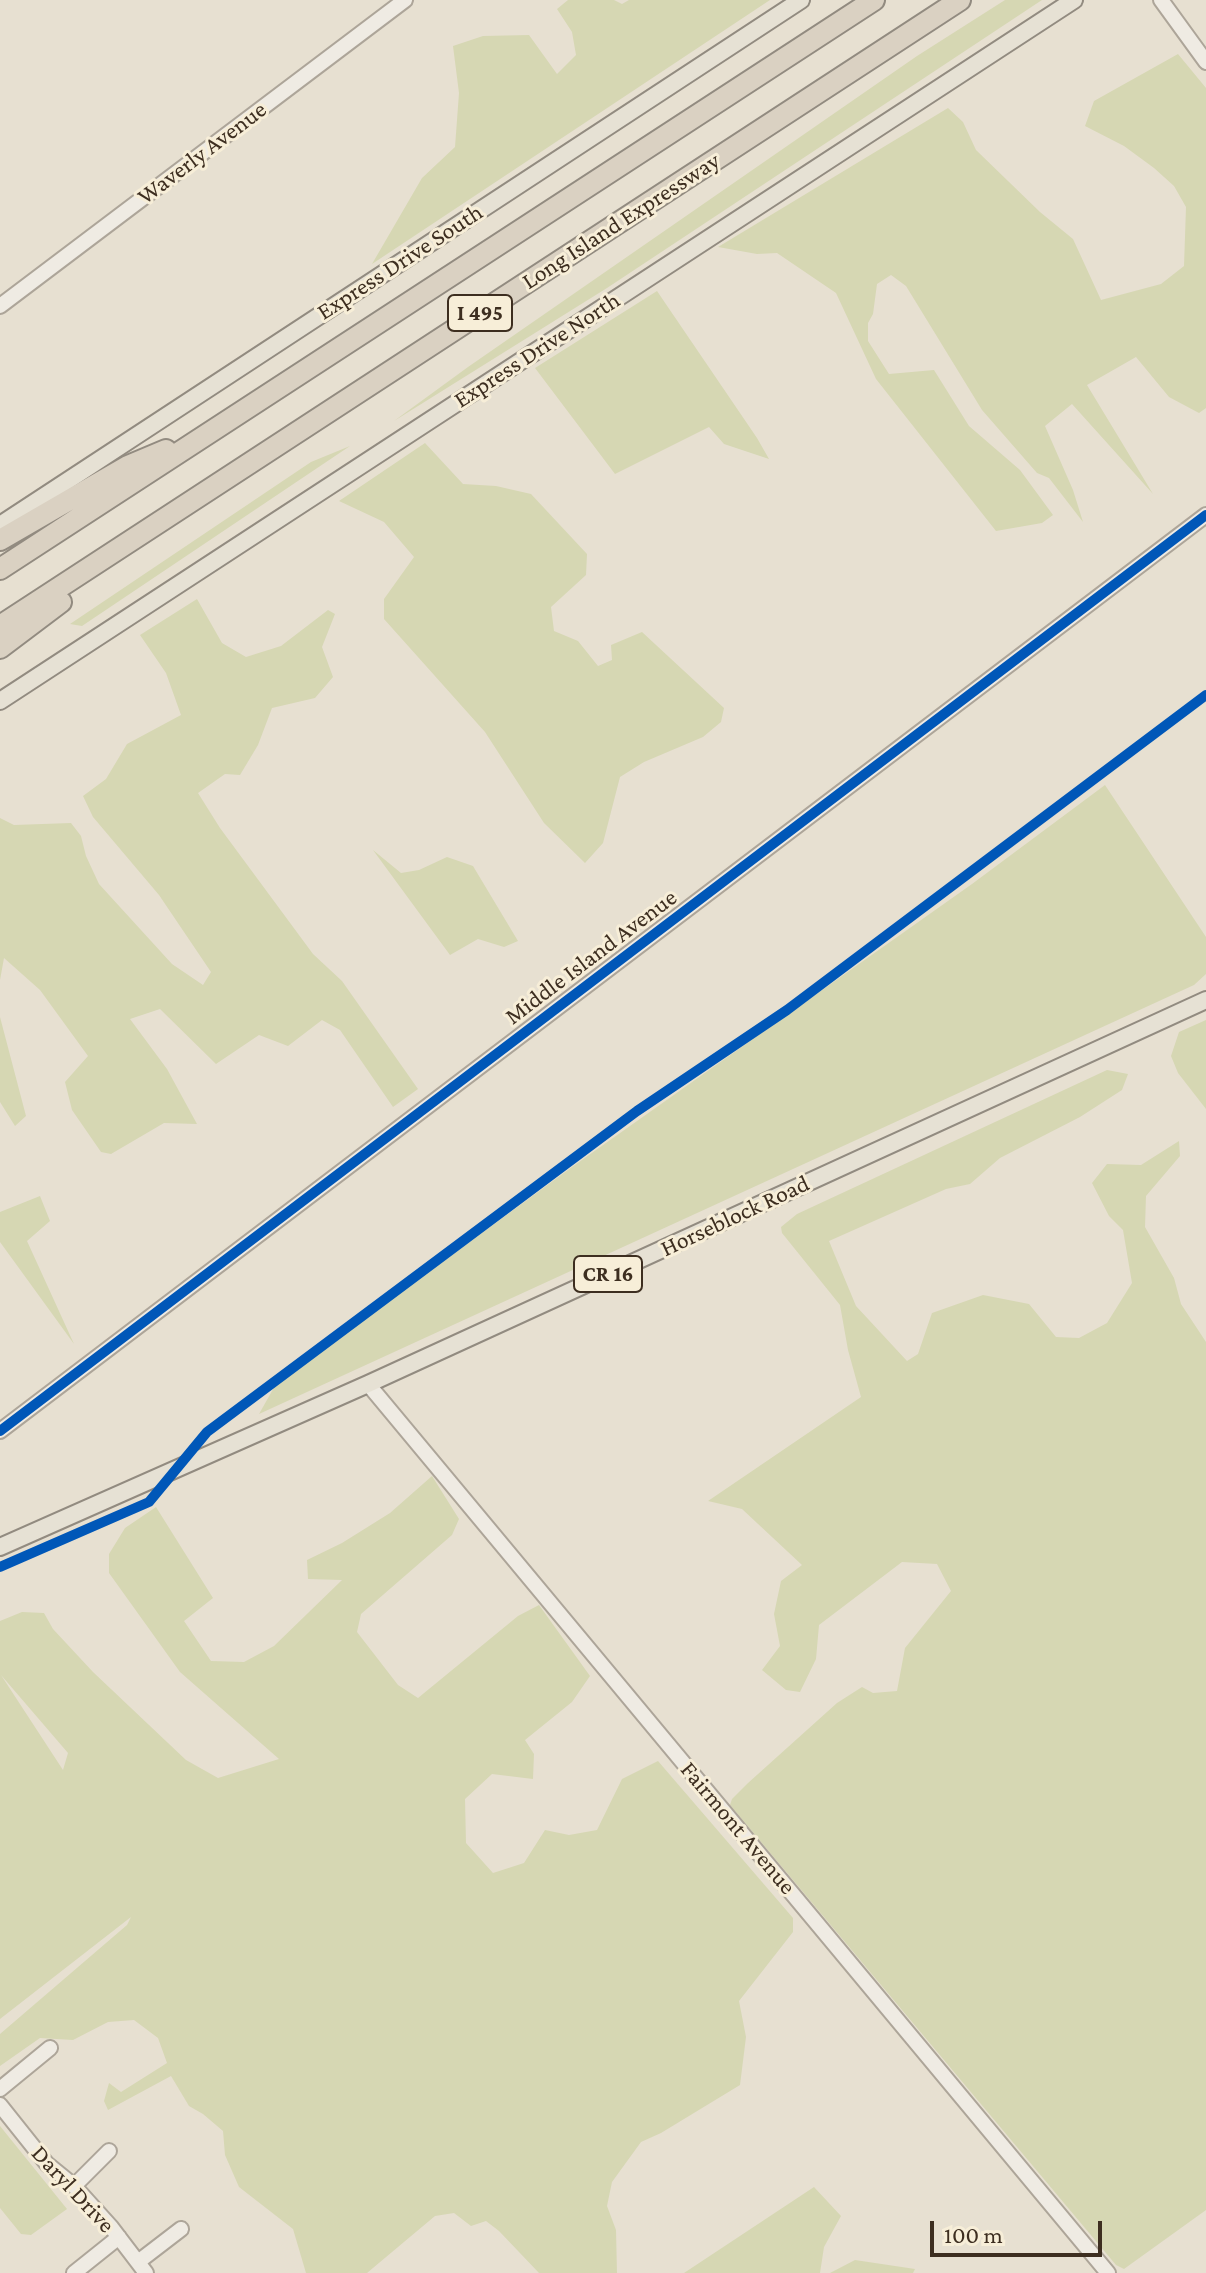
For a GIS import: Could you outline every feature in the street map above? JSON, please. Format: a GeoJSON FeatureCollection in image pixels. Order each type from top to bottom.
{"type":"FeatureCollection","features":[{"type":"Feature","properties":{"kind":"highway","name":"Long Island Expressway"},"geometry":{"type":"LineString","coordinates":[[0,569],[874,0]]}},
{"type":"Feature","properties":{"kind":"highway","name":"Long Island Expressway"},"geometry":{"type":"LineString","coordinates":[[0,626],[960,0]]}},
{"type":"Feature","properties":{"kind":"highway"},"geometry":{"type":"LineString","coordinates":[[0,540],[128,466],[224,424]]}},
{"type":"Feature","properties":{"kind":"highway"},"geometry":{"type":"LineString","coordinates":[[0,648],[179,509]]}},
{"type":"Feature","properties":{"kind":"main road","name":"Express Drive South"},"geometry":{"type":"LineString","coordinates":[[0,525],[801,0]]}},
{"type":"Feature","properties":{"kind":"main road","name":"Express Drive North"},"geometry":{"type":"LineString","coordinates":[[0,701],[1074,0]]}},
{"type":"Feature","properties":{"kind":"main road","name":"Horseblock Road"},"geometry":{"type":"LineString","coordinates":[[3,1540],[368,1384],[1206,1000]]}},
{"type":"Feature","properties":{"kind":"street","name":"Waverly Avenue"},"geometry":{"type":"LineString","coordinates":[[0,306],[405,0]]}},
{"type":"Feature","properties":{"kind":"street"},"geometry":{"type":"LineString","coordinates":[[1161,0],[1206,62]]}},
{"type":"Feature","properties":{"kind":"street","name":"Middle Island Avenue"},"geometry":{"type":"LineString","coordinates":[[0,1431],[1206,515]]}},
{"type":"Feature","properties":{"kind":"street","name":"Fairmont Avenue"},"geometry":{"type":"LineString","coordinates":[[368,1384],[1108,2273]]}},
{"type":"Feature","properties":{"kind":"street"},"geometry":{"type":"LineString","coordinates":[[0,2089],[50,2048]]}},
{"type":"Feature","properties":{"kind":"street","name":"Daryl Drive"},"geometry":{"type":"LineString","coordinates":[[0,2105],[47,2164],[74,2186],[142,2267]]}},
{"type":"Feature","properties":{"kind":"street"},"geometry":{"type":"LineString","coordinates":[[74,2186],[109,2151]]}},
{"type":"Feature","properties":{"kind":"street"},"geometry":{"type":"LineString","coordinates":[[142,2267],[181,2229]]}},
{"type":"Feature","properties":{"kind":"street"},"geometry":{"type":"LineString","coordinates":[[74,2273],[119,2237]]}},
{"type":"Feature","properties":{"kind":"green space"},"geometry":{"type":"Polygon","coordinates":[[[568,0],[614,0],[622,4],[629,0],[770,0],[372,264],[422,178],[455,147],[459,93],[453,46],[483,36],[529,35],[557,74],[576,55],[572,32],[557,9],[568,0]]]}},
{"type":"Feature","properties":{"kind":"green space"},"geometry":{"type":"Polygon","coordinates":[[[1005,0],[1042,0],[607,288],[394,421],[917,56],[1005,0]]]}},
{"type":"Feature","properties":{"kind":"green space"},"geometry":{"type":"Polygon","coordinates":[[[1178,54],[1206,88],[1206,408],[1199,413],[1169,397],[1136,357],[1087,385],[1153,494],[1072,404],[1045,426],[1073,490],[1083,522],[1049,478],[1037,473],[982,410],[906,286],[891,275],[877,284],[873,314],[868,323],[868,341],[889,374],[934,370],[969,426],[1020,470],[1053,515],[1042,523],[996,531],[876,379],[836,293],[777,253],[757,254],[718,247],[948,108],[963,122],[976,150],[1040,212],[1073,239],[1101,300],[1161,284],[1184,266],[1186,207],[1174,186],[1154,168],[1124,146],[1085,126],[1094,101],[1178,54]]]}},
{"type":"Feature","properties":{"kind":"green space"},"geometry":{"type":"Polygon","coordinates":[[[657,291],[769,459],[724,444],[709,427],[615,474],[535,368],[657,291]]]}},
{"type":"Feature","properties":{"kind":"green space"},"geometry":{"type":"Polygon","coordinates":[[[425,443],[463,484],[496,486],[531,494],[587,554],[586,575],[551,607],[554,631],[578,641],[598,666],[612,660],[611,645],[642,632],[724,708],[721,722],[703,737],[644,762],[620,777],[603,843],[585,863],[544,823],[485,732],[384,619],[384,599],[414,557],[384,522],[339,501],[425,443]]]}},
{"type":"Feature","properties":{"kind":"green space"},"geometry":{"type":"Polygon","coordinates":[[[350,446],[82,626],[70,624],[311,462],[350,446]]]}},
{"type":"Feature","properties":{"kind":"green space"},"geometry":{"type":"Polygon","coordinates":[[[197,599],[222,643],[246,657],[281,646],[328,610],[335,614],[322,647],[333,677],[315,698],[272,708],[258,745],[240,775],[225,774],[198,793],[220,828],[313,954],[342,981],[418,1089],[393,1107],[340,1030],[322,1020],[288,1046],[259,1035],[216,1064],[160,1009],[130,1019],[167,1069],[197,1124],[164,1123],[111,1154],[101,1152],[72,1110],[65,1082],[88,1056],[40,990],[4,958],[0,980],[0,818],[14,825],[71,823],[81,836],[99,884],[172,964],[203,985],[211,972],[159,895],[93,817],[83,796],[106,779],[127,744],[181,715],[166,673],[140,635],[197,599]]]}},
{"type":"Feature","properties":{"kind":"green space"},"geometry":{"type":"Polygon","coordinates":[[[1105,785],[1206,937],[1206,974],[1194,985],[259,1414],[276,1384],[572,1167],[972,884],[1105,785]]]}},
{"type":"Feature","properties":{"kind":"green space"},"geometry":{"type":"Polygon","coordinates":[[[373,850],[401,873],[419,870],[447,857],[473,866],[518,941],[504,947],[478,939],[450,955],[373,850]]]}},
{"type":"Feature","properties":{"kind":"green space"},"geometry":{"type":"Polygon","coordinates":[[[0,1017],[26,1116],[15,1126],[0,1102],[0,1017]]]}},
{"type":"Feature","properties":{"kind":"green space"},"geometry":{"type":"Polygon","coordinates":[[[1206,1020],[1206,1109],[1178,1073],[1171,1056],[1179,1032],[1206,1020]]]}},
{"type":"Feature","properties":{"kind":"green space"},"geometry":{"type":"Polygon","coordinates":[[[1107,1070],[1128,1074],[1122,1090],[1080,1117],[1000,1158],[970,1184],[946,1189],[829,1241],[856,1306],[907,1361],[918,1354],[932,1313],[983,1295],[1029,1304],[1056,1337],[1079,1338],[1107,1323],[1132,1283],[1123,1230],[1109,1216],[1092,1183],[1107,1164],[1141,1165],[1179,1141],[1180,1156],[1146,1196],[1145,1227],[1174,1278],[1181,1304],[1206,1342],[1206,2210],[1124,2269],[1116,2265],[730,1805],[748,1783],[837,1703],[862,1687],[873,1693],[897,1691],[905,1648],[951,1591],[937,1564],[902,1562],[819,1625],[816,1659],[800,1692],[786,1690],[762,1670],[780,1646],[774,1614],[781,1581],[802,1565],[742,1509],[708,1501],[861,1397],[840,1305],[782,1233],[781,1227],[797,1214],[1107,1070]]]}},
{"type":"Feature","properties":{"kind":"green space"},"geometry":{"type":"Polygon","coordinates":[[[40,1196],[50,1221],[27,1241],[74,1344],[0,1242],[0,1212],[40,1196]]]}},
{"type":"Feature","properties":{"kind":"green space"},"geometry":{"type":"Polygon","coordinates":[[[432,1476],[459,1519],[452,1535],[361,1614],[357,1632],[398,1685],[418,1698],[518,1616],[539,1605],[590,1676],[572,1702],[525,1740],[534,1754],[533,1779],[492,1774],[465,1799],[466,1843],[493,1873],[524,1863],[545,1830],[569,1835],[597,1830],[622,1779],[658,1761],[793,1918],[793,1932],[739,2001],[746,2037],[740,2085],[641,2142],[612,2182],[607,2206],[616,2230],[617,2273],[539,2273],[486,2221],[471,2226],[454,2213],[435,2216],[367,2273],[306,2273],[293,2229],[239,2187],[225,2155],[223,2131],[189,2106],[171,2076],[108,2110],[104,2101],[109,2083],[121,2092],[167,2063],[158,2038],[134,2020],[108,2022],[73,2040],[40,2038],[0,2066],[0,2034],[127,1925],[131,1917],[0,2019],[0,1621],[22,1612],[44,1613],[53,1629],[93,1672],[186,1760],[218,1778],[279,1759],[180,1672],[109,1573],[109,1554],[125,1528],[156,1507],[213,1598],[184,1621],[211,1661],[244,1662],[274,1646],[342,1580],[308,1579],[307,1560],[342,1543],[390,1513],[432,1476]],[[1,1675],[63,1770],[68,1753],[1,1675]]]}},
{"type":"Feature","properties":{"kind":"green space"},"geometry":{"type":"Polygon","coordinates":[[[0,2126],[67,2209],[31,2235],[21,2234],[0,2208],[0,2126]]]}},
{"type":"Feature","properties":{"kind":"green space"},"geometry":{"type":"Polygon","coordinates":[[[814,2187],[841,2216],[824,2247],[820,2273],[684,2273],[814,2187]]]}},
{"type":"Feature","properties":{"kind":"green space"},"geometry":{"type":"Polygon","coordinates":[[[855,2260],[915,2269],[913,2273],[830,2273],[855,2260]]]}},
{"type":"Feature","properties":{"kind":"cycle path"},"geometry":{"type":"LineString","coordinates":[[0,1431],[1206,515]]}},
{"type":"Feature","properties":{"kind":"cycle path"},"geometry":{"type":"LineString","coordinates":[[0,1567],[149,1502],[207,1432],[637,1111],[787,1010],[1206,695]]}}]}
